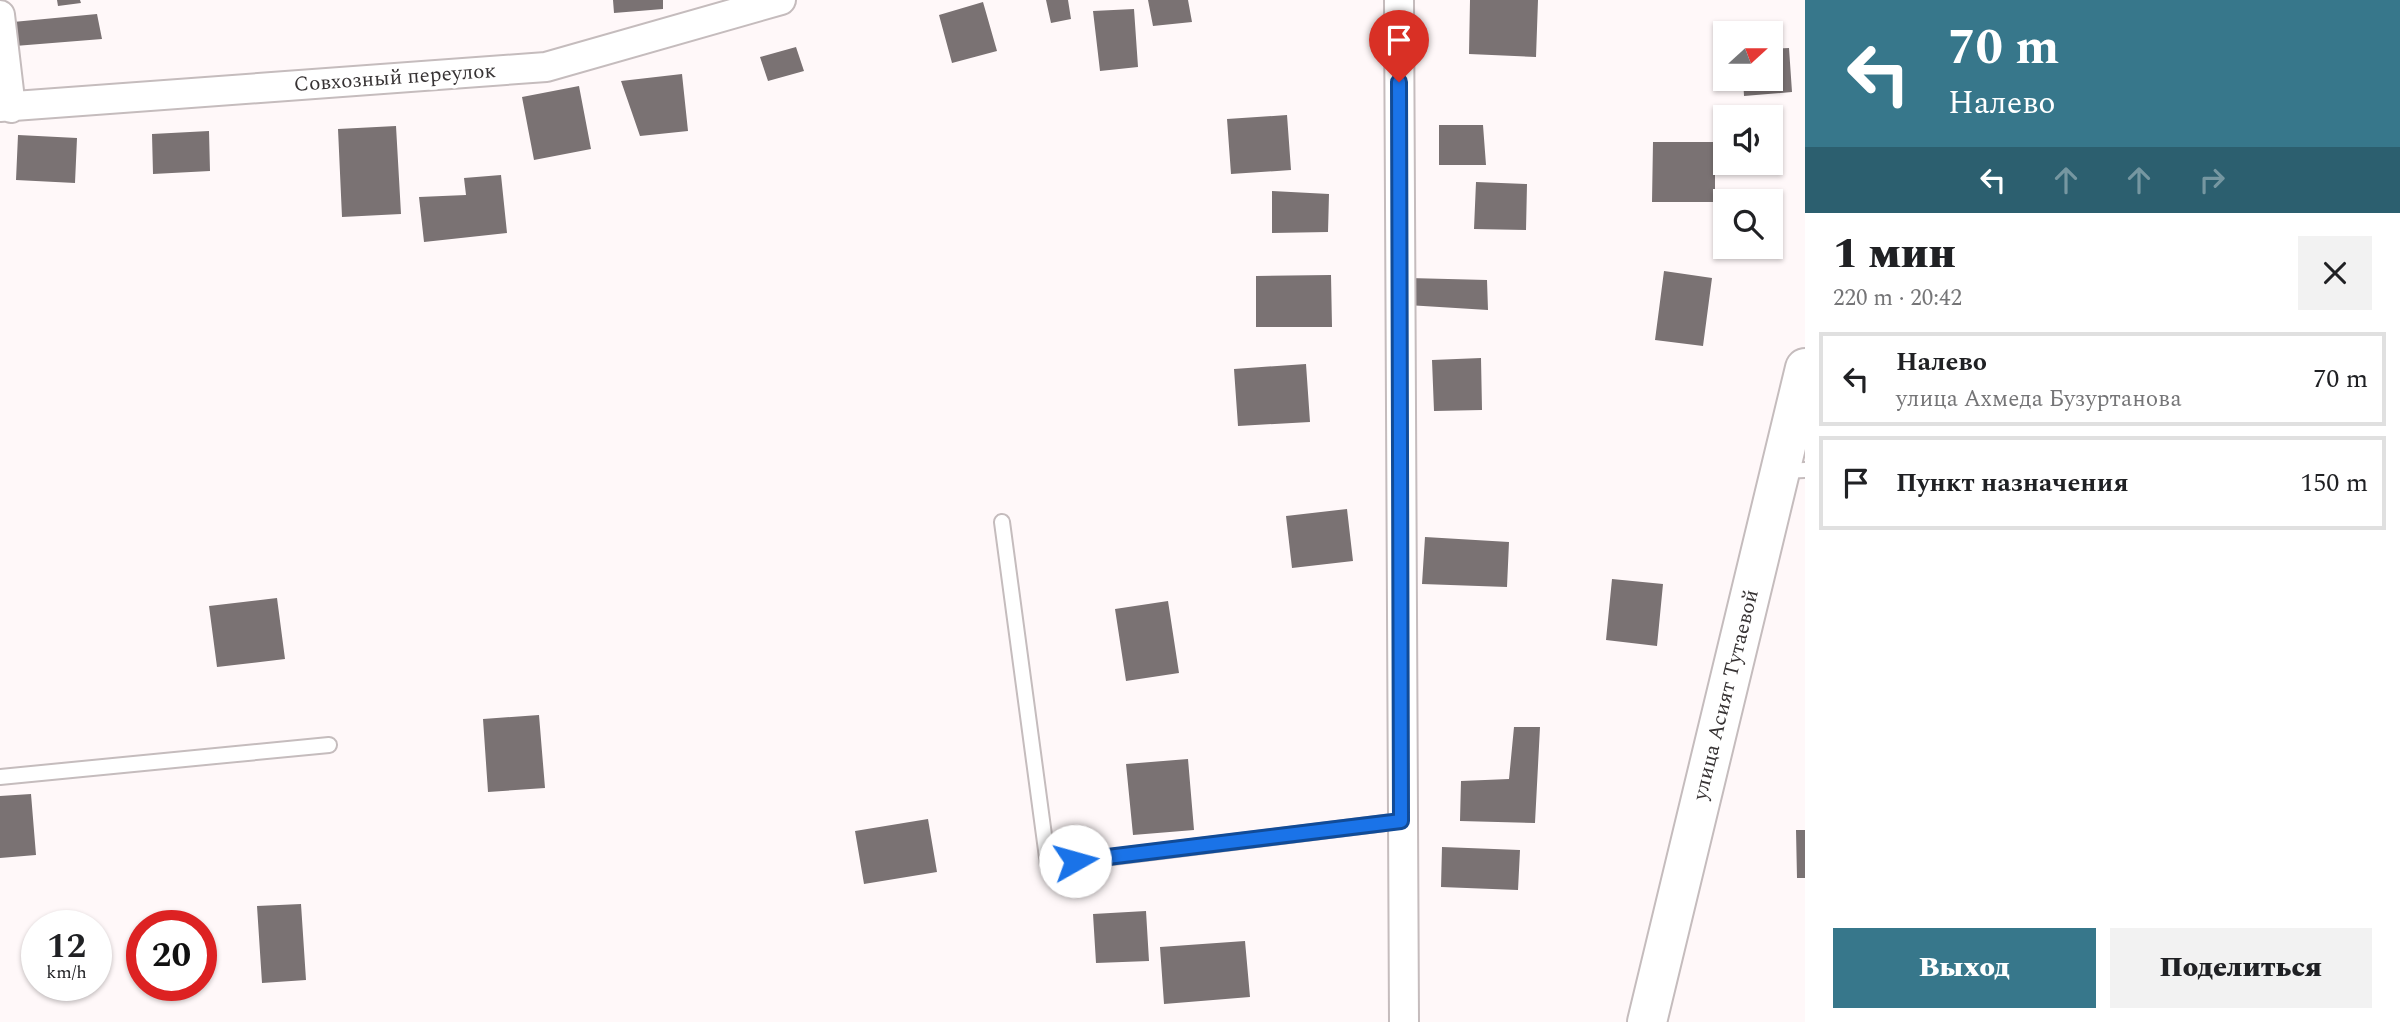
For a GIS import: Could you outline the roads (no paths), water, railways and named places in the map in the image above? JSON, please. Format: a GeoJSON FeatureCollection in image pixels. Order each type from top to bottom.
{"type":"FeatureCollection","features":[{"type":"Feature","properties":{"kind":"main road","name":"улица Асият Тутаевой"},"geometry":{"type":"LineString","coordinates":[[1647,1022],[1793,470],[1805,368]]}},
{"type":"Feature","properties":{"kind":"street","name":"Совхозный переулок"},"geometry":{"type":"LineString","coordinates":[[5,107],[546,67],[781,0]]}},
{"type":"Feature","properties":{"kind":"street"},"geometry":{"type":"LineString","coordinates":[[1399,0],[1404,1022]]}},
{"type":"Feature","properties":{"kind":"street"},"geometry":{"type":"LineString","coordinates":[[0,15],[5,107]]}},
{"type":"Feature","properties":{"kind":"lane"},"geometry":{"type":"LineString","coordinates":[[1002,522],[1048,865],[1401,821]]}},
{"type":"Feature","properties":{"kind":"lane"},"geometry":{"type":"LineString","coordinates":[[0,777],[329,745]]}}]}
